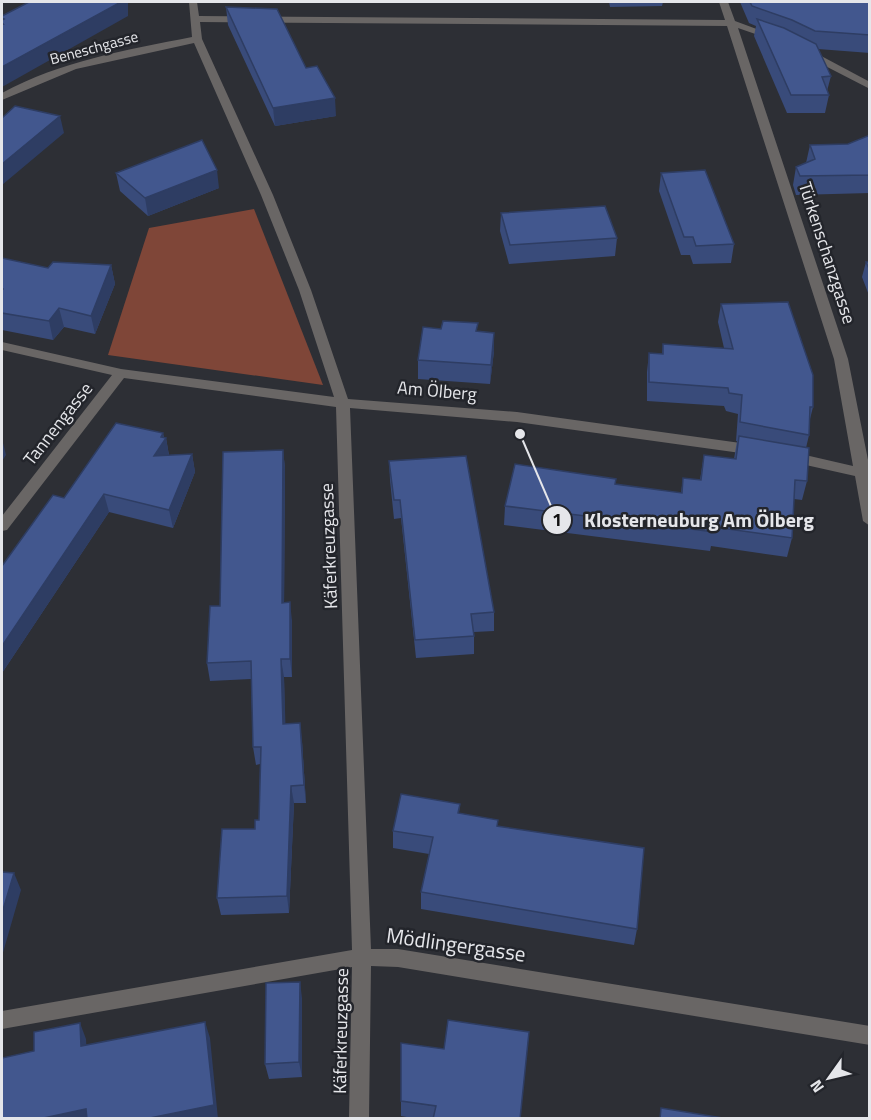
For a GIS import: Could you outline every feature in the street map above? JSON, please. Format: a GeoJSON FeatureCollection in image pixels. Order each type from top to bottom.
{"type":"FeatureCollection","features":[{"type":"Feature","properties":{"kind":"street","name":"Käferkreuzgasse"},"geometry":{"type":"LineString","coordinates":[[193,2],[197,39],[267,195],[305,290],[343,403],[362,957],[359,1119]]}},
{"type":"Feature","properties":{"kind":"street","name":"Türkenschanzgasse"},"geometry":{"type":"LineString","coordinates":[[724,2],[841,359],[866,474],[870,521]]}},
{"type":"Feature","properties":{"kind":"street"},"geometry":{"type":"LineString","coordinates":[[194,19],[731,23],[785,41]]}},
{"type":"Feature","properties":{"kind":"street","name":"Beneschgasse"},"geometry":{"type":"LineString","coordinates":[[2,96],[21,85],[102,58],[197,39]]}},
{"type":"Feature","properties":{"kind":"street"},"geometry":{"type":"LineString","coordinates":[[796,46],[870,86]]}},
{"type":"Feature","properties":{"kind":"street","name":"Am Ölberg"},"geometry":{"type":"LineString","coordinates":[[2,346],[121,373],[343,403],[517,417],[678,437],[774,453],[866,474]]}},
{"type":"Feature","properties":{"kind":"street","name":"Tannengasse"},"geometry":{"type":"LineString","coordinates":[[2,525],[121,373]]}},
{"type":"Feature","properties":{"kind":"street","name":"Mödlingergasse"},"geometry":{"type":"LineString","coordinates":[[2,1020],[362,957],[398,958],[870,1036]]}},
{"type":"Feature","properties":{"kind":"shaded area"},"geometry":{"type":"Polygon","coordinates":[[[254,209],[323,385],[108,355],[149,228],[254,209]]]}},
{"type":"Feature","properties":{"kind":"building"},"geometry":{"type":"Polygon","coordinates":[[[29,2],[121,2],[2,67],[2,20],[4,19],[2,16],[29,2]]]}},
{"type":"Feature","properties":{"kind":"building"},"geometry":{"type":"Polygon","coordinates":[[[750,2],[870,2],[870,35],[815,31],[752,6],[750,2]]]}},
{"type":"Feature","properties":{"kind":"building"},"geometry":{"type":"Polygon","coordinates":[[[226,7],[277,9],[306,68],[317,66],[335,98],[273,108],[226,7]]]}},
{"type":"Feature","properties":{"kind":"building"},"geometry":{"type":"Polygon","coordinates":[[[757,19],[784,28],[816,44],[831,76],[822,77],[829,95],[791,95],[757,19]]]}},
{"type":"Feature","properties":{"kind":"building"},"geometry":{"type":"Polygon","coordinates":[[[15,106],[60,116],[2,164],[2,118],[15,106]]]}},
{"type":"Feature","properties":{"kind":"building"},"geometry":{"type":"Polygon","coordinates":[[[870,135],[870,175],[800,176],[796,167],[815,159],[810,145],[848,144],[870,135]]]}},
{"type":"Feature","properties":{"kind":"building"},"geometry":{"type":"Polygon","coordinates":[[[202,140],[217,170],[145,198],[116,173],[202,140]]]}},
{"type":"Feature","properties":{"kind":"building"},"geometry":{"type":"Polygon","coordinates":[[[705,170],[734,244],[696,246],[693,237],[684,237],[661,173],[705,170]]]}},
{"type":"Feature","properties":{"kind":"building"},"geometry":{"type":"Polygon","coordinates":[[[605,206],[617,238],[510,245],[501,213],[605,206]]]}},
{"type":"Feature","properties":{"kind":"building"},"geometry":{"type":"Polygon","coordinates":[[[2,258],[48,268],[53,262],[111,265],[91,316],[59,308],[49,321],[2,313],[2,258]]]}},
{"type":"Feature","properties":{"kind":"building"},"geometry":{"type":"Polygon","coordinates":[[[788,302],[813,375],[813,407],[810,407],[809,435],[740,422],[742,395],[729,393],[728,388],[649,382],[649,353],[663,354],[663,344],[733,349],[721,304],[788,302]]]}},
{"type":"Feature","properties":{"kind":"building"},"geometry":{"type":"Polygon","coordinates":[[[443,321],[478,323],[476,331],[494,333],[491,365],[418,360],[423,327],[441,329],[443,321]]]}},
{"type":"Feature","properties":{"kind":"building"},"geometry":{"type":"Polygon","coordinates":[[[116,423],[163,433],[161,437],[166,438],[154,456],[192,454],[169,510],[104,494],[2,646],[2,566],[53,495],[64,498],[116,423]]]}},
{"type":"Feature","properties":{"kind":"building"},"geometry":{"type":"Polygon","coordinates":[[[739,436],[809,448],[807,481],[795,480],[792,538],[714,527],[714,532],[505,506],[515,464],[616,479],[615,484],[682,493],[683,478],[701,480],[704,455],[736,459],[739,436]]]}},
{"type":"Feature","properties":{"kind":"building"},"geometry":{"type":"Polygon","coordinates":[[[283,450],[282,603],[290,602],[290,659],[281,659],[283,724],[300,723],[304,785],[291,786],[287,896],[217,898],[222,829],[255,829],[255,820],[259,820],[261,747],[253,747],[251,661],[207,663],[210,606],[220,606],[223,452],[283,450]]]}},
{"type":"Feature","properties":{"kind":"building"},"geometry":{"type":"Polygon","coordinates":[[[466,456],[494,612],[471,614],[474,636],[415,640],[400,500],[394,500],[389,461],[466,456]]]}},
{"type":"Feature","properties":{"kind":"building"},"geometry":{"type":"Polygon","coordinates":[[[401,794],[460,804],[458,813],[498,820],[497,826],[644,848],[637,929],[421,892],[433,837],[393,831],[401,794]]]}},
{"type":"Feature","properties":{"kind":"building"},"geometry":{"type":"Polygon","coordinates":[[[2,872],[14,873],[2,913],[2,872]]]}},
{"type":"Feature","properties":{"kind":"building"},"geometry":{"type":"Polygon","coordinates":[[[300,982],[299,1062],[265,1064],[266,983],[300,982]]]}},
{"type":"Feature","properties":{"kind":"building"},"geometry":{"type":"Polygon","coordinates":[[[448,1020],[529,1032],[520,1119],[433,1119],[436,1106],[401,1101],[401,1043],[444,1049],[448,1020]]]}},
{"type":"Feature","properties":{"kind":"building"},"geometry":{"type":"Polygon","coordinates":[[[205,1022],[214,1105],[145,1119],[87,1119],[86,1109],[39,1119],[2,1119],[2,1058],[34,1051],[34,1032],[80,1023],[81,1046],[205,1022]]]}},
{"type":"Feature","properties":{"kind":"building"},"geometry":{"type":"Polygon","coordinates":[[[661,1108],[729,1119],[660,1119],[661,1108]]]}},
{"type":"Feature","properties":{"kind":"place","name":"Klosterneuburg Am Ölberg"},"geometry":{"type":"Point","coordinates":[520,434]}}]}
